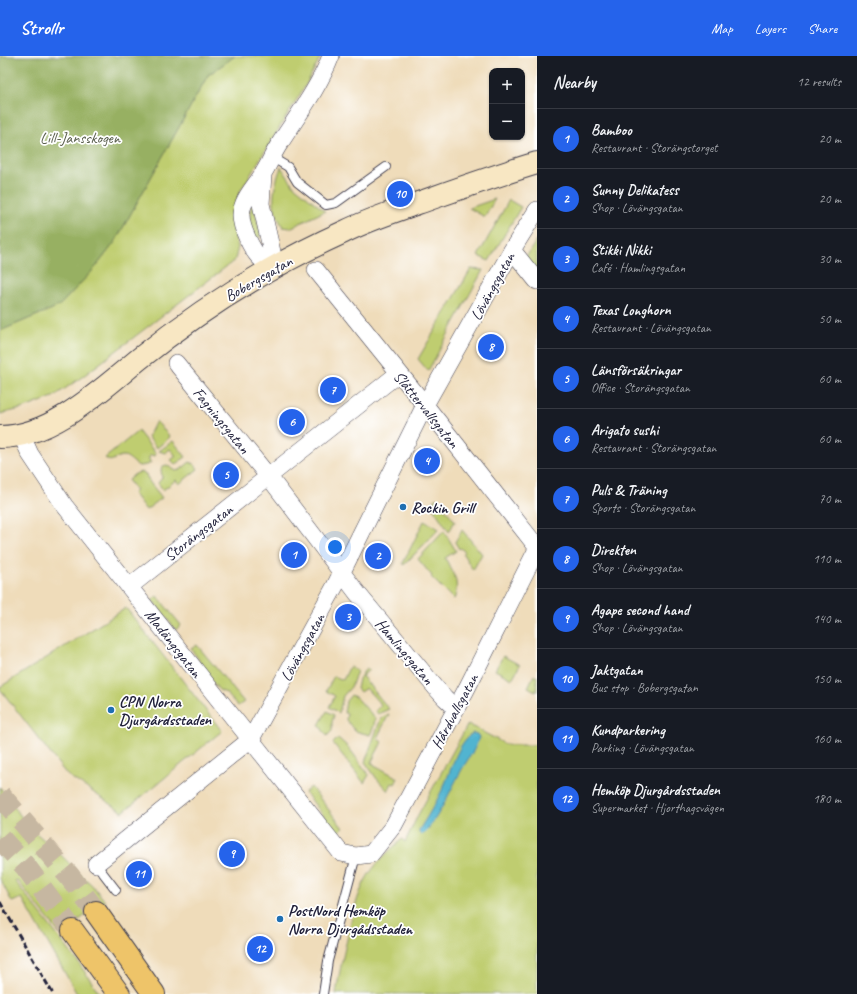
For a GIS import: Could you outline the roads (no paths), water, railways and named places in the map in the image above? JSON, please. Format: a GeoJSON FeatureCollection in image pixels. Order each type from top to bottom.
{"type":"FeatureCollection","features":[{"type":"Feature","properties":{"kind":"highway"},"geometry":{"type":"LineString","coordinates":[[96,912],[154,994]]}},
{"type":"Feature","properties":{"kind":"highway"},"geometry":{"type":"LineString","coordinates":[[73,931],[119,994]]}},
{"type":"Feature","properties":{"kind":"street"},"geometry":{"type":"LineString","coordinates":[[273,268],[260,259],[243,229],[241,216],[244,203],[263,175],[271,157],[316,86],[331,56]]}},
{"type":"Feature","properties":{"kind":"street","name":"Bobergsgatan"},"geometry":{"type":"LineString","coordinates":[[6,437],[47,426],[61,418],[85,402],[162,340],[211,305],[273,268],[344,231],[478,182],[537,163]]}},
{"type":"Feature","properties":{"kind":"street"},"geometry":{"type":"LineString","coordinates":[[263,175],[261,204],[272,252],[273,268]]}},
{"type":"Feature","properties":{"kind":"street","name":"Lövängsgatan"},"geometry":{"type":"LineString","coordinates":[[96,864],[251,739],[342,573],[425,405],[512,250],[537,210]]}},
{"type":"Feature","properties":{"kind":"street"},"geometry":{"type":"LineString","coordinates":[[512,250],[537,281]]}},
{"type":"Feature","properties":{"kind":"street","name":"Slåttervallsgatan"},"geometry":{"type":"LineString","coordinates":[[316,270],[425,405],[537,548]]}},
{"type":"Feature","properties":{"kind":"street","name":"Fagningsgatan"},"geometry":{"type":"LineString","coordinates":[[176,363],[269,477],[342,573]]}},
{"type":"Feature","properties":{"kind":"street","name":"Storängsgatan"},"geometry":{"type":"LineString","coordinates":[[129,587],[399,373]]}},
{"type":"Feature","properties":{"kind":"street","name":"Madängsgatan"},"geometry":{"type":"LineString","coordinates":[[6,437],[30,454],[64,505],[341,853],[356,856]]}},
{"type":"Feature","properties":{"kind":"street","name":"Hårdvallsgatan"},"geometry":{"type":"LineString","coordinates":[[356,856],[371,854],[394,825],[456,708],[537,548]]}},
{"type":"Feature","properties":{"kind":"street","name":"Hamlingsgatan"},"geometry":{"type":"LineString","coordinates":[[342,573],[436,688],[456,708]]}},
{"type":"Feature","properties":{"kind":"lane"},"geometry":{"type":"LineString","coordinates":[[271,157],[288,167],[297,182],[326,205],[336,203],[386,167]]}},
{"type":"Feature","properties":{"kind":"lane"},"geometry":{"type":"LineString","coordinates":[[323,994],[328,961],[356,856]]}},
{"type":"Feature","properties":{"kind":"lane"},"geometry":{"type":"LineString","coordinates":[[96,864],[116,890]]}},
{"type":"Feature","properties":{"kind":"water"},"geometry":{"type":"Polygon","coordinates":[[[473,733],[477,734],[479,737],[476,746],[437,816],[426,831],[421,835],[419,830],[440,794],[456,755],[464,742],[473,733]]]}},
{"type":"Feature","properties":{"kind":"tunnel"},"geometry":{"type":"LineString","coordinates":[[0,795],[70,877],[96,912]]}},
{"type":"Feature","properties":{"kind":"tunnel"},"geometry":{"type":"LineString","coordinates":[[0,838],[26,867],[73,931]]}},
{"type":"Feature","properties":{"kind":"railway"},"geometry":{"type":"LineString","coordinates":[[0,902],[53,994]]}},
{"type":"Feature","properties":{"kind":"place","name":"Jaktgatan"},"geometry":{"type":"Point","coordinates":[400,194]}},
{"type":"Feature","properties":{"kind":"place","name":"Direkten"},"geometry":{"type":"Point","coordinates":[491,347]}},
{"type":"Feature","properties":{"kind":"place","name":"Puls & Träning"},"geometry":{"type":"Point","coordinates":[333,390]}},
{"type":"Feature","properties":{"kind":"place","name":"Arigato sushi"},"geometry":{"type":"Point","coordinates":[292,422]}},
{"type":"Feature","properties":{"kind":"place","name":"Texas Longhorn"},"geometry":{"type":"Point","coordinates":[427,461]}},
{"type":"Feature","properties":{"kind":"place","name":"Länsförsäkringar"},"geometry":{"type":"Point","coordinates":[226,475]}},
{"type":"Feature","properties":{"kind":"place","name":"Rockin Grill"},"geometry":{"type":"Point","coordinates":[403,507]}},
{"type":"Feature","properties":{"kind":"place","name":"Bamboo"},"geometry":{"type":"Point","coordinates":[294,555]}},
{"type":"Feature","properties":{"kind":"place","name":"Sunny Delikatess"},"geometry":{"type":"Point","coordinates":[378,556]}},
{"type":"Feature","properties":{"kind":"place","name":"Stikki Nikki"},"geometry":{"type":"Point","coordinates":[348,617]}},
{"type":"Feature","properties":{"kind":"place","name":"CPN Norra Djurgårdsstaden"},"geometry":{"type":"Point","coordinates":[111,710]}},
{"type":"Feature","properties":{"kind":"place","name":"Agape second hand"},"geometry":{"type":"Point","coordinates":[232,854]}},
{"type":"Feature","properties":{"kind":"place","name":"Kundparkering"},"geometry":{"type":"Point","coordinates":[139,874]}},
{"type":"Feature","properties":{"kind":"place","name":"PostNord Hemköp Norra Djurgådsstaden"},"geometry":{"type":"Point","coordinates":[280,919]}},
{"type":"Feature","properties":{"kind":"place","name":"Hemköp Djurgårdsstaden"},"geometry":{"type":"Point","coordinates":[260,949]}},
{"type":"Feature","properties":{"kind":"park label","name":"Lill-Jansskogen"},"geometry":{"type":"Point","coordinates":[80,137]}}]}
